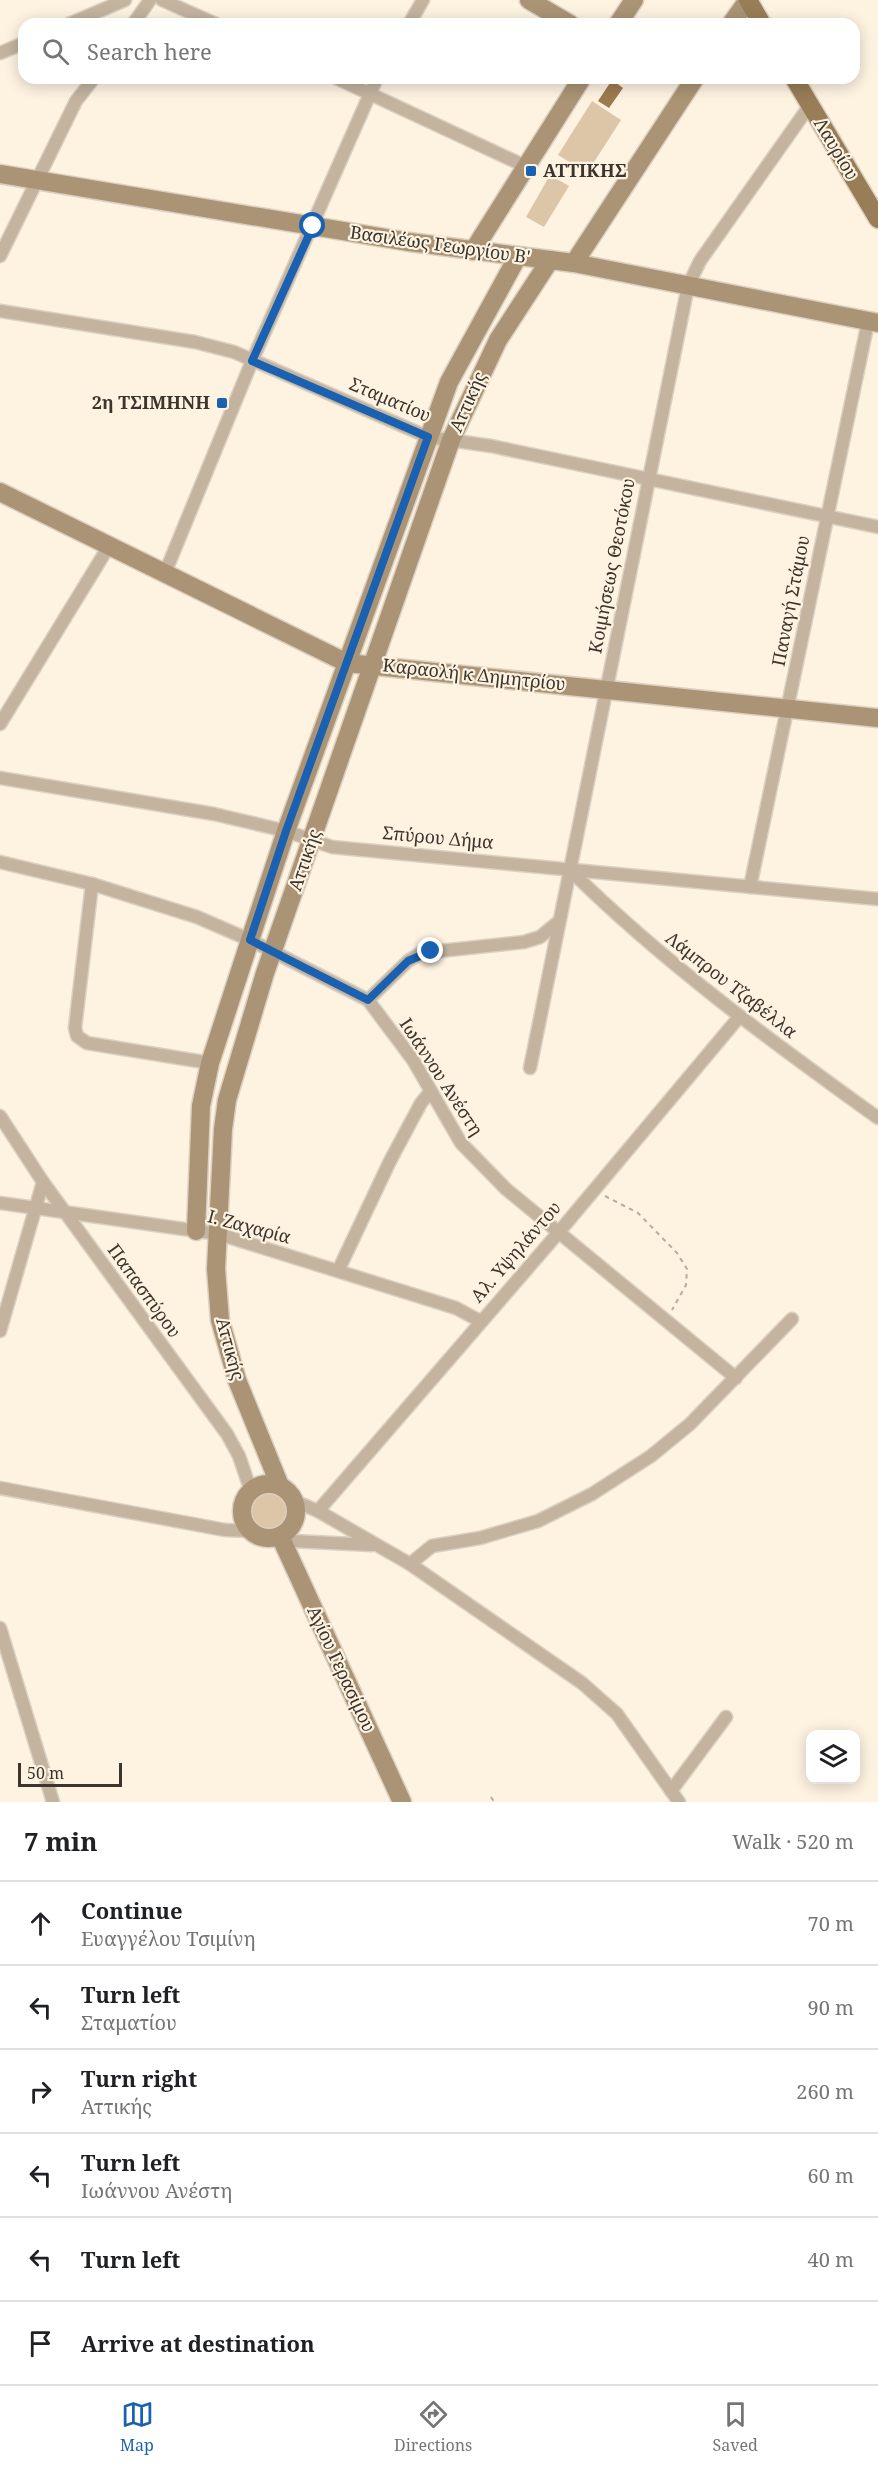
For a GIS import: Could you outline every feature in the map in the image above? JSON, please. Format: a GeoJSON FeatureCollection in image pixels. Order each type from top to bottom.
{"type":"FeatureCollection","features":[{"type":"Feature","properties":{"kind":"main road"},"geometry":{"type":"LineString","coordinates":[[748,0],[758,18]]}},
{"type":"Feature","properties":{"kind":"main road","name":"Λαυρίου"},"geometry":{"type":"LineString","coordinates":[[798,84],[878,219]]}},
{"type":"Feature","properties":{"kind":"street"},"geometry":{"type":"LineString","coordinates":[[83,18],[125,0]]}},
{"type":"Feature","properties":{"kind":"street"},"geometry":{"type":"LineString","coordinates":[[137,18],[150,0]]}},
{"type":"Feature","properties":{"kind":"street"},"geometry":{"type":"LineString","coordinates":[[162,0],[202,18]]}},
{"type":"Feature","properties":{"kind":"street"},"geometry":{"type":"LineString","coordinates":[[412,18],[423,0]]}},
{"type":"Feature","properties":{"kind":"street"},"geometry":{"type":"LineString","coordinates":[[529,0],[560,18]]}},
{"type":"Feature","properties":{"kind":"street"},"geometry":{"type":"LineString","coordinates":[[622,18],[634,0]]}},
{"type":"Feature","properties":{"kind":"street"},"geometry":{"type":"LineString","coordinates":[[736,18],[748,0]]}},
{"type":"Feature","properties":{"kind":"street"},"geometry":{"type":"LineString","coordinates":[[0,53],[18,46]]}},
{"type":"Feature","properties":{"kind":"street"},"geometry":{"type":"LineString","coordinates":[[0,256],[76,101],[89,84]]}},
{"type":"Feature","properties":{"kind":"street"},"geometry":{"type":"LineString","coordinates":[[350,84],[525,166]]}},
{"type":"Feature","properties":{"kind":"street"},"geometry":{"type":"LineString","coordinates":[[165,573],[252,361],[373,84]]}},
{"type":"Feature","properties":{"kind":"street"},"geometry":{"type":"LineString","coordinates":[[473,251],[578,84]]}},
{"type":"Feature","properties":{"kind":"street"},"geometry":{"type":"LineString","coordinates":[[574,263],[691,84]]}},
{"type":"Feature","properties":{"kind":"street","name":"Κοιμήσεως Θεοτόκου"},"geometry":{"type":"LineString","coordinates":[[530,1068],[607,690],[647,479],[688,286],[700,261],[810,105]]}},
{"type":"Feature","properties":{"kind":"street","name":"Βασιλέως Γεωργίου Β'"},"geometry":{"type":"LineString","coordinates":[[0,174],[473,251],[574,263],[873,322]]}},
{"type":"Feature","properties":{"kind":"street","name":"Αττικής"},"geometry":{"type":"LineString","coordinates":[[196,1231],[201,1106],[210,1064],[250,940],[286,831],[449,382],[518,255]]}},
{"type":"Feature","properties":{"kind":"street","name":"Αττικής"},"geometry":{"type":"LineString","coordinates":[[280,1486],[237,1380],[220,1320],[216,1269],[223,1129],[227,1100],[249,1020],[451,440],[498,340],[550,260]]}},
{"type":"Feature","properties":{"kind":"street","name":"Σταματίου"},"geometry":{"type":"LineString","coordinates":[[0,311],[195,342],[234,351],[252,361],[428,437],[491,446],[878,527]]}},
{"type":"Feature","properties":{"kind":"street","name":"Παναγή Στάμου"},"geometry":{"type":"LineString","coordinates":[[750,888],[789,708],[826,516],[873,322]]}},
{"type":"Feature","properties":{"kind":"street","name":"Καραολή κ Δημητρίου"},"geometry":{"type":"LineString","coordinates":[[0,492],[347,663],[878,717]]}},
{"type":"Feature","properties":{"kind":"street"},"geometry":{"type":"LineString","coordinates":[[0,724],[109,546]]}},
{"type":"Feature","properties":{"kind":"street","name":"Σπύρου Δήμα"},"geometry":{"type":"LineString","coordinates":[[0,778],[214,814],[286,831],[332,847],[878,899]]}},
{"type":"Feature","properties":{"kind":"street","name":"Ιωάννου Ανέστη"},"geometry":{"type":"LineString","coordinates":[[0,862],[92,884],[197,916],[273,951],[368,1000],[413,1060],[471,1156],[735,1378]]}},
{"type":"Feature","properties":{"kind":"street","name":"Λάμπρου Τζαβέλλα"},"geometry":{"type":"LineString","coordinates":[[570,870],[619,919],[740,1016],[878,1118]]}},
{"type":"Feature","properties":{"kind":"street"},"geometry":{"type":"LineString","coordinates":[[92,884],[75,1028],[77,1036],[87,1043],[210,1064]]}},
{"type":"Feature","properties":{"kind":"street"},"geometry":{"type":"LineString","coordinates":[[368,1000],[408,961],[421,953],[525,942],[540,937],[558,922]]}},
{"type":"Feature","properties":{"kind":"street","name":"Αλ. Υψηλάντου"},"geometry":{"type":"LineString","coordinates":[[318,1512],[480,1321],[559,1232],[740,1016]]}},
{"type":"Feature","properties":{"kind":"street"},"geometry":{"type":"LineString","coordinates":[[338,1272],[390,1161],[431,1091]]}},
{"type":"Feature","properties":{"kind":"street","name":"Παπασπύρου"},"geometry":{"type":"LineString","coordinates":[[0,1116],[43,1182],[227,1434],[239,1456],[251,1491]]}},
{"type":"Feature","properties":{"kind":"street"},"geometry":{"type":"LineString","coordinates":[[0,1331],[43,1182]]}},
{"type":"Feature","properties":{"kind":"street","name":"Ι. Ζαχαρία"},"geometry":{"type":"LineString","coordinates":[[0,1203],[36,1206],[219,1234],[456,1308],[480,1321]]}},
{"type":"Feature","properties":{"kind":"street"},"geometry":{"type":"LineString","coordinates":[[410,1564],[432,1546],[495,1533],[538,1521],[592,1494],[641,1462],[690,1424],[792,1320]]}},
{"type":"Feature","properties":{"kind":"street"},"geometry":{"type":"LineString","coordinates":[[0,1488],[225,1530],[251,1531],[265,1538],[281,1535],[293,1524],[296,1509],[294,1502],[280,1486],[265,1485],[251,1491],[246,1498],[243,1516],[251,1531]]}},
{"type":"Feature","properties":{"kind":"street"},"geometry":{"type":"LineString","coordinates":[[294,1502],[318,1512],[410,1564],[582,1683],[617,1714],[679,1802]]}},
{"type":"Feature","properties":{"kind":"street"},"geometry":{"type":"LineString","coordinates":[[281,1535],[292,1541],[373,1545]]}},
{"type":"Feature","properties":{"kind":"street","name":"Αγίου Γερασίμου"},"geometry":{"type":"LineString","coordinates":[[281,1535],[402,1802]]}},
{"type":"Feature","properties":{"kind":"street"},"geometry":{"type":"LineString","coordinates":[[0,1628],[53,1802]]}},
{"type":"Feature","properties":{"kind":"street"},"geometry":{"type":"LineString","coordinates":[[671,1791],[726,1717]]}},
{"type":"Feature","properties":{"kind":"path"},"geometry":{"type":"LineString","coordinates":[[591,1194],[604,1196],[638,1213],[687,1269],[686,1285],[667,1320]]}},
{"type":"Feature","properties":{"kind":"path"},"geometry":{"type":"LineString","coordinates":[[491,1797],[494,1802]]}},
{"type":"Feature","properties":{"kind":"shaded area"},"geometry":{"type":"Polygon","coordinates":[[[592,101],[621,120],[587,173],[558,155],[592,101]]]}},
{"type":"Feature","properties":{"kind":"shaded area"},"geometry":{"type":"Polygon","coordinates":[[[550,175],[569,186],[544,227],[526,217],[550,175]]]}},
{"type":"Feature","properties":{"kind":"shaded area"},"geometry":{"type":"Polygon","coordinates":[[[270,1490],[278,1491],[285,1496],[290,1503],[290,1519],[285,1526],[278,1531],[270,1532],[262,1531],[255,1526],[250,1519],[249,1511],[250,1503],[255,1496],[262,1491],[270,1490]]]}},
{"type":"Feature","properties":{"kind":"building"},"geometry":{"type":"Polygon","coordinates":[[[609,84],[618,84],[623,88],[609,108],[598,101],[609,84]]]}},
{"type":"Feature","properties":{"kind":"place","name":"ΑΤΤΙΚΗΣ"},"geometry":{"type":"Point","coordinates":[531,171]}},
{"type":"Feature","properties":{"kind":"place","name":"2η ΤΣΙΜΗΝΗ"},"geometry":{"type":"Point","coordinates":[222,403]}},
{"type":"Feature","properties":{"kind":"route"},"geometry":{"type":"LineString","coordinates":[[313,226],[252,361],[428,437],[286,831],[250,940],[368,1000],[408,961],[421,953],[431,951]]}}]}
